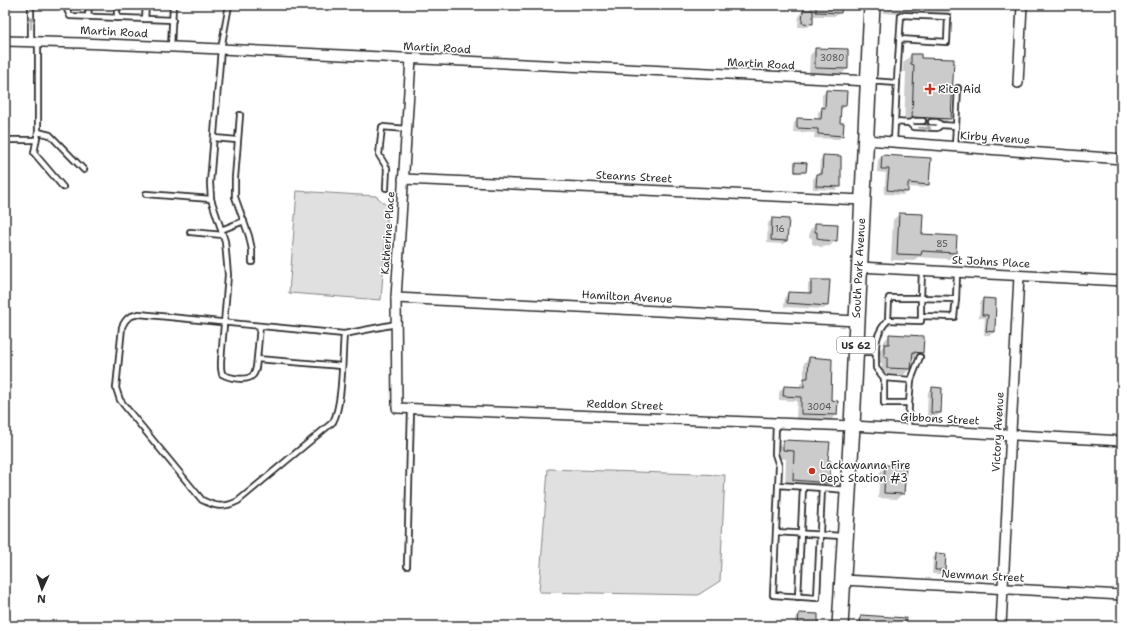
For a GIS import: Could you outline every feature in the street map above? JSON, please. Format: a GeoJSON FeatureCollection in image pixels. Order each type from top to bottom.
{"type":"FeatureCollection","features":[{"type":"Feature","properties":{"kind":"main road","name":"South Park Avenue"},"geometry":{"type":"LineString","coordinates":[[840,626],[852,426],[872,5]]}},
{"type":"Feature","properties":{"kind":"street"},"geometry":{"type":"LineString","coordinates":[[1018,83],[1022,5]]}},
{"type":"Feature","properties":{"kind":"street","name":"Martin Road"},"geometry":{"type":"LineString","coordinates":[[5,41],[221,49],[869,81]]}},
{"type":"Feature","properties":{"kind":"street","name":"Katherine Place"},"geometry":{"type":"LineString","coordinates":[[397,408],[396,298],[411,59]]}},
{"type":"Feature","properties":{"kind":"street","name":"Kirby Avenue"},"geometry":{"type":"LineString","coordinates":[[866,140],[1122,159]]}},
{"type":"Feature","properties":{"kind":"street","name":"Stearns Street"},"geometry":{"type":"LineString","coordinates":[[403,179],[863,200]]}},
{"type":"Feature","properties":{"kind":"street","name":"St Johns Place"},"geometry":{"type":"LineString","coordinates":[[860,267],[1122,281]]}},
{"type":"Feature","properties":{"kind":"street","name":"Victory Avenue"},"geometry":{"type":"LineString","coordinates":[[1001,626],[1019,276]]}},
{"type":"Feature","properties":{"kind":"street","name":"Hamilton Avenue"},"geometry":{"type":"LineString","coordinates":[[396,298],[857,321]]}},
{"type":"Feature","properties":{"kind":"street","name":"Reddon Street"},"geometry":{"type":"LineString","coordinates":[[397,408],[852,426]]}},
{"type":"Feature","properties":{"kind":"street","name":"Gibbons Street"},"geometry":{"type":"LineString","coordinates":[[852,426],[1122,441]]}},
{"type":"Feature","properties":{"kind":"street","name":"Newman Street"},"geometry":{"type":"LineString","coordinates":[[843,580],[1122,595]]}},
{"type":"Feature","properties":{"kind":"lane"},"geometry":{"type":"LineString","coordinates":[[31,5],[35,41],[38,132],[34,152],[63,187]]}},
{"type":"Feature","properties":{"kind":"lane"},"geometry":{"type":"LineString","coordinates":[[65,5],[70,16],[172,20]]}},
{"type":"Feature","properties":{"kind":"lane"},"geometry":{"type":"LineString","coordinates":[[88,16],[89,5]]}},
{"type":"Feature","properties":{"kind":"lane"},"geometry":{"type":"LineString","coordinates":[[117,5],[117,18]]}},
{"type":"Feature","properties":{"kind":"lane"},"geometry":{"type":"LineString","coordinates":[[145,19],[146,5]]}},
{"type":"Feature","properties":{"kind":"lane"},"geometry":{"type":"LineString","coordinates":[[171,47],[173,5]]}},
{"type":"Feature","properties":{"kind":"lane"},"geometry":{"type":"LineString","coordinates":[[229,5],[221,49],[210,183],[211,199],[225,241],[228,275],[221,368],[222,374],[226,376],[248,378],[253,376],[256,370],[260,326]]}},
{"type":"Feature","properties":{"kind":"lane"},"geometry":{"type":"LineString","coordinates":[[894,142],[901,15],[948,17],[947,42],[900,39]]}},
{"type":"Feature","properties":{"kind":"lane"},"geometry":{"type":"LineString","coordinates":[[869,81],[897,83]]}},
{"type":"Feature","properties":{"kind":"lane"},"geometry":{"type":"LineString","coordinates":[[955,147],[958,88]]}},
{"type":"Feature","properties":{"kind":"lane"},"geometry":{"type":"LineString","coordinates":[[240,115],[235,178],[236,197],[249,236],[252,250],[252,262]]}},
{"type":"Feature","properties":{"kind":"lane"},"geometry":{"type":"LineString","coordinates":[[895,122],[909,123],[914,121],[923,121]]}},
{"type":"Feature","properties":{"kind":"lane"},"geometry":{"type":"LineString","coordinates":[[931,122],[937,122],[942,125],[956,126]]}},
{"type":"Feature","properties":{"kind":"lane"},"geometry":{"type":"LineString","coordinates":[[909,123],[913,127],[936,128],[942,125]]}},
{"type":"Feature","properties":{"kind":"lane"},"geometry":{"type":"LineString","coordinates":[[386,188],[387,168],[379,155],[382,127],[407,129]]}},
{"type":"Feature","properties":{"kind":"lane"},"geometry":{"type":"LineString","coordinates":[[38,132],[50,136],[84,170]]}},
{"type":"Feature","properties":{"kind":"lane"},"geometry":{"type":"LineString","coordinates":[[214,138],[237,140]]}},
{"type":"Feature","properties":{"kind":"lane"},"geometry":{"type":"LineString","coordinates":[[5,140],[36,140]]}},
{"type":"Feature","properties":{"kind":"lane"},"geometry":{"type":"LineString","coordinates":[[146,194],[211,199]]}},
{"type":"Feature","properties":{"kind":"lane"},"geometry":{"type":"LineString","coordinates":[[190,232],[222,232],[244,221]]}},
{"type":"Feature","properties":{"kind":"lane"},"geometry":{"type":"LineString","coordinates":[[888,320],[921,321],[922,271]]}},
{"type":"Feature","properties":{"kind":"lane"},"geometry":{"type":"LineString","coordinates":[[921,316],[954,317],[957,273]]}},
{"type":"Feature","properties":{"kind":"lane"},"geometry":{"type":"LineString","coordinates":[[909,403],[884,403],[884,378],[876,368],[876,337],[880,328],[888,320],[889,298],[956,300]]}},
{"type":"Feature","properties":{"kind":"lane"},"geometry":{"type":"LineString","coordinates":[[344,334],[339,403],[337,415],[333,422],[238,501],[229,505],[210,504],[202,500],[120,400],[116,388],[122,327],[130,315],[139,314],[344,334],[396,324]]}},
{"type":"Feature","properties":{"kind":"lane"},"geometry":{"type":"LineString","coordinates":[[855,352],[876,352]]}},
{"type":"Feature","properties":{"kind":"lane"},"geometry":{"type":"LineString","coordinates":[[908,430],[910,380],[920,357]]}},
{"type":"Feature","properties":{"kind":"lane"},"geometry":{"type":"LineString","coordinates":[[257,359],[342,366]]}},
{"type":"Feature","properties":{"kind":"lane"},"geometry":{"type":"LineString","coordinates":[[884,378],[910,380]]}},
{"type":"Feature","properties":{"kind":"lane"},"geometry":{"type":"LineString","coordinates":[[407,566],[411,409]]}},
{"type":"Feature","properties":{"kind":"lane"},"geometry":{"type":"LineString","coordinates":[[776,424],[775,454],[779,466],[773,595],[817,598],[822,488]]}},
{"type":"Feature","properties":{"kind":"lane"},"geometry":{"type":"LineString","coordinates":[[778,485],[848,490]]}},
{"type":"Feature","properties":{"kind":"lane"},"geometry":{"type":"LineString","coordinates":[[798,597],[803,487]]}},
{"type":"Feature","properties":{"kind":"lane"},"geometry":{"type":"LineString","coordinates":[[776,532],[846,536]]}},
{"type":"Feature","properties":{"kind":"shaded area"},"geometry":{"type":"Polygon","coordinates":[[[297,191],[376,196],[388,207],[381,300],[289,293],[297,191]]]}},
{"type":"Feature","properties":{"kind":"shaded area"},"geometry":{"type":"Polygon","coordinates":[[[548,469],[725,475],[720,581],[698,595],[539,592],[548,469]]]}},
{"type":"Feature","properties":{"kind":"building"},"geometry":{"type":"Polygon","coordinates":[[[816,5],[842,5],[841,13],[816,12],[816,5]]]}},
{"type":"Feature","properties":{"kind":"building"},"geometry":{"type":"Polygon","coordinates":[[[803,10],[813,10],[813,24],[802,23],[803,10]]]}},
{"type":"Feature","properties":{"kind":"building"},"geometry":{"type":"Polygon","coordinates":[[[815,48],[848,49],[848,69],[815,68],[815,48]]]}},
{"type":"Feature","properties":{"kind":"building"},"geometry":{"type":"Polygon","coordinates":[[[911,54],[921,54],[921,58],[954,59],[951,119],[912,117],[914,65],[911,64],[911,54]]]}},
{"type":"Feature","properties":{"kind":"building"},"geometry":{"type":"Polygon","coordinates":[[[826,90],[847,91],[846,106],[841,106],[840,123],[844,123],[843,136],[818,134],[818,129],[797,128],[797,118],[821,119],[822,107],[825,108],[826,90]]]}},
{"type":"Feature","properties":{"kind":"building"},"geometry":{"type":"Polygon","coordinates":[[[823,155],[841,156],[841,187],[816,186],[817,174],[822,174],[823,155]]]}},
{"type":"Feature","properties":{"kind":"building"},"geometry":{"type":"Polygon","coordinates":[[[882,155],[931,158],[929,185],[908,183],[908,192],[887,190],[889,169],[881,169],[882,155]]]}},
{"type":"Feature","properties":{"kind":"building"},"geometry":{"type":"Polygon","coordinates":[[[795,162],[807,163],[806,172],[795,172],[795,162]]]}},
{"type":"Feature","properties":{"kind":"building"},"geometry":{"type":"Polygon","coordinates":[[[899,213],[923,214],[922,234],[957,236],[956,253],[922,251],[921,255],[897,254],[899,213]]]}},
{"type":"Feature","properties":{"kind":"building"},"geometry":{"type":"Polygon","coordinates":[[[772,218],[789,219],[787,241],[771,240],[772,218]]]}},
{"type":"Feature","properties":{"kind":"building"},"geometry":{"type":"Polygon","coordinates":[[[815,223],[838,224],[837,241],[822,240],[817,238],[815,223]]]}},
{"type":"Feature","properties":{"kind":"building"},"geometry":{"type":"Polygon","coordinates":[[[811,280],[830,280],[828,306],[787,303],[788,292],[811,293],[811,280]]]}},
{"type":"Feature","properties":{"kind":"building"},"geometry":{"type":"Polygon","coordinates":[[[983,298],[996,299],[995,332],[986,331],[988,315],[982,315],[983,298]]]}},
{"type":"Feature","properties":{"kind":"building"},"geometry":{"type":"Polygon","coordinates":[[[889,334],[924,336],[923,353],[913,352],[911,369],[887,368],[887,357],[884,357],[884,344],[889,344],[889,334]]]}},
{"type":"Feature","properties":{"kind":"building"},"geometry":{"type":"Polygon","coordinates":[[[809,357],[832,359],[831,400],[838,401],[837,415],[801,414],[801,397],[783,396],[784,386],[804,387],[804,378],[808,378],[809,357]]]}},
{"type":"Feature","properties":{"kind":"building"},"geometry":{"type":"Polygon","coordinates":[[[932,387],[942,388],[941,413],[931,413],[932,387]]]}},
{"type":"Feature","properties":{"kind":"building","name":"Lackawanna Fire Dept Station #3"},"geometry":{"type":"Polygon","coordinates":[[[783,440],[830,442],[828,460],[831,461],[829,483],[793,480],[794,451],[783,450],[783,440]]]}},
{"type":"Feature","properties":{"kind":"building"},"geometry":{"type":"Polygon","coordinates":[[[885,465],[906,466],[904,494],[884,493],[885,465]]]}},
{"type":"Feature","properties":{"kind":"building"},"geometry":{"type":"Polygon","coordinates":[[[936,553],[946,554],[945,570],[935,570],[936,553]]]}},
{"type":"Feature","properties":{"kind":"building"},"geometry":{"type":"Polygon","coordinates":[[[799,613],[818,614],[818,625],[798,624],[799,613]]]}},
{"type":"Feature","properties":{"kind":"building"},"geometry":{"type":"Polygon","coordinates":[[[861,615],[906,618],[906,626],[860,626],[861,615]]]}},
{"type":"Feature","properties":{"kind":"place","name":"Rite Aid"},"geometry":{"type":"Point","coordinates":[930,89]}},
{"type":"Feature","properties":{"kind":"place","name":"Lackawanna Fire Dept Station #3"},"geometry":{"type":"Point","coordinates":[812,471]}}]}
